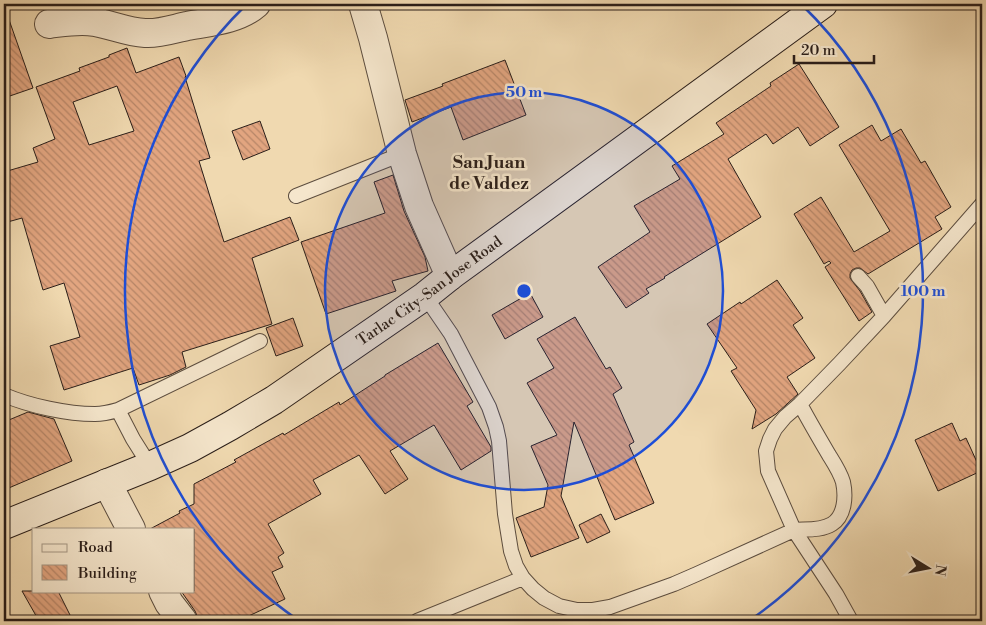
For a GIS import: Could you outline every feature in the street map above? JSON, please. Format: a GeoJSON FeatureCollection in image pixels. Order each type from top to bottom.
{"type":"FeatureCollection","features":[{"type":"Feature","properties":{"kind":"main road"},"geometry":{"type":"LineString","coordinates":[[49,24],[80,21],[96,22],[135,32],[156,33],[238,15],[256,4]]}},
{"type":"Feature","properties":{"kind":"main road"},"geometry":{"type":"LineString","coordinates":[[363,4],[402,154],[419,206],[450,276]]}},
{"type":"Feature","properties":{"kind":"main road","name":"Tarlac City-San Jose Road"},"geometry":{"type":"LineString","coordinates":[[4,525],[190,448],[274,400],[426,296],[450,276],[823,4]]}},
{"type":"Feature","properties":{"kind":"main road"},"geometry":{"type":"LineString","coordinates":[[107,483],[130,528]]}},
{"type":"Feature","properties":{"kind":"main road"},"geometry":{"type":"LineString","coordinates":[[164,592],[169,603],[183,621]]}},
{"type":"Feature","properties":{"kind":"lane"},"geometry":{"type":"LineString","coordinates":[[296,196],[402,154]]}},
{"type":"Feature","properties":{"kind":"lane"},"geometry":{"type":"LineString","coordinates":[[851,621],[836,594],[794,530],[771,480],[766,462],[766,451],[775,429],[785,417],[800,404],[884,316],[982,204]]}},
{"type":"Feature","properties":{"kind":"lane"},"geometry":{"type":"LineString","coordinates":[[858,276],[867,286],[884,316]]}},
{"type":"Feature","properties":{"kind":"lane"},"geometry":{"type":"LineString","coordinates":[[426,296],[450,334],[489,407],[496,427],[499,441],[507,533],[516,566],[523,578],[533,589],[558,606],[576,610],[610,607],[674,584],[794,530],[824,528],[837,520],[844,500],[840,475],[800,404]]}},
{"type":"Feature","properties":{"kind":"lane"},"geometry":{"type":"LineString","coordinates":[[4,395],[76,413],[97,414],[118,410],[260,341]]}},
{"type":"Feature","properties":{"kind":"lane"},"geometry":{"type":"LineString","coordinates":[[118,410],[150,466]]}},
{"type":"Feature","properties":{"kind":"lane"},"geometry":{"type":"LineString","coordinates":[[417,621],[523,578]]}},
{"type":"Feature","properties":{"kind":"building"},"geometry":{"type":"Polygon","coordinates":[[[7,14],[33,88],[4,98],[4,15],[7,14]]]}},
{"type":"Feature","properties":{"kind":"building"},"geometry":{"type":"Polygon","coordinates":[[[127,48],[136,73],[179,57],[210,158],[199,161],[224,242],[290,217],[299,240],[252,258],[272,324],[182,352],[186,367],[170,375],[139,385],[133,368],[64,390],[50,346],[80,337],[64,283],[43,290],[22,218],[4,223],[4,172],[38,162],[33,148],[55,139],[36,87],[80,71],[79,68],[109,57],[109,55],[127,48]],[[117,86],[73,102],[89,145],[134,131],[117,86]]]}},
{"type":"Feature","properties":{"kind":"building"},"geometry":{"type":"Polygon","coordinates":[[[505,60],[526,115],[463,140],[451,107],[412,122],[405,100],[505,60]]]}},
{"type":"Feature","properties":{"kind":"building"},"geometry":{"type":"Polygon","coordinates":[[[799,64],[839,127],[810,146],[798,127],[773,144],[766,134],[728,159],[761,217],[646,289],[649,293],[626,308],[598,267],[650,232],[634,206],[680,179],[672,166],[724,134],[716,123],[771,86],[770,83],[799,64]]]}},
{"type":"Feature","properties":{"kind":"building"},"geometry":{"type":"Polygon","coordinates":[[[260,121],[270,149],[243,160],[232,131],[260,121]]]}},
{"type":"Feature","properties":{"kind":"building"},"geometry":{"type":"Polygon","coordinates":[[[872,125],[881,141],[901,129],[921,163],[925,161],[951,207],[935,217],[942,229],[868,274],[860,268],[852,270],[850,278],[872,312],[859,321],[825,267],[831,263],[829,261],[824,264],[794,214],[821,197],[854,252],[890,231],[839,145],[872,125]]]}},
{"type":"Feature","properties":{"kind":"building"},"geometry":{"type":"Polygon","coordinates":[[[393,175],[404,211],[425,257],[428,271],[392,281],[396,291],[326,314],[301,242],[385,213],[374,182],[393,175]]]}},
{"type":"Feature","properties":{"kind":"building"},"geometry":{"type":"Polygon","coordinates":[[[777,280],[803,318],[793,325],[815,358],[787,377],[798,394],[776,414],[752,429],[756,410],[731,371],[737,368],[707,324],[777,280]]]}},
{"type":"Feature","properties":{"kind":"building"},"geometry":{"type":"Polygon","coordinates":[[[530,293],[543,317],[505,339],[492,315],[530,293]]]}},
{"type":"Feature","properties":{"kind":"building"},"geometry":{"type":"Polygon","coordinates":[[[575,317],[606,369],[610,367],[622,388],[613,394],[634,442],[629,445],[654,503],[615,520],[574,422],[561,496],[579,538],[531,557],[516,518],[544,507],[548,485],[531,446],[557,435],[527,383],[554,368],[537,339],[575,317]]]}},
{"type":"Feature","properties":{"kind":"building"},"geometry":{"type":"Polygon","coordinates":[[[293,318],[303,346],[276,356],[266,328],[293,318]]]}},
{"type":"Feature","properties":{"kind":"building"},"geometry":{"type":"Polygon","coordinates":[[[438,343],[473,402],[467,406],[491,447],[491,451],[461,470],[434,425],[390,451],[408,479],[385,494],[359,455],[313,480],[321,494],[268,524],[284,553],[278,557],[283,567],[272,572],[285,599],[238,621],[198,621],[195,611],[182,592],[195,592],[195,528],[152,528],[194,504],[194,484],[236,462],[234,460],[283,433],[284,435],[339,402],[340,405],[438,343]]]}},
{"type":"Feature","properties":{"kind":"building"},"geometry":{"type":"Polygon","coordinates":[[[28,412],[54,419],[72,461],[4,490],[4,422],[28,412]]]}},
{"type":"Feature","properties":{"kind":"building"},"geometry":{"type":"Polygon","coordinates":[[[952,423],[960,441],[966,438],[981,471],[938,491],[915,440],[952,423]]]}},
{"type":"Feature","properties":{"kind":"building"},"geometry":{"type":"Polygon","coordinates":[[[601,514],[610,532],[587,543],[579,525],[601,514]]]}},
{"type":"Feature","properties":{"kind":"building"},"geometry":{"type":"Polygon","coordinates":[[[22,591],[58,592],[73,621],[39,621],[22,591]]]}},
{"type":"Feature","properties":{"kind":"district","name":"San Juan de Valdez"},"geometry":{"type":"Point","coordinates":[489,172]}}]}
